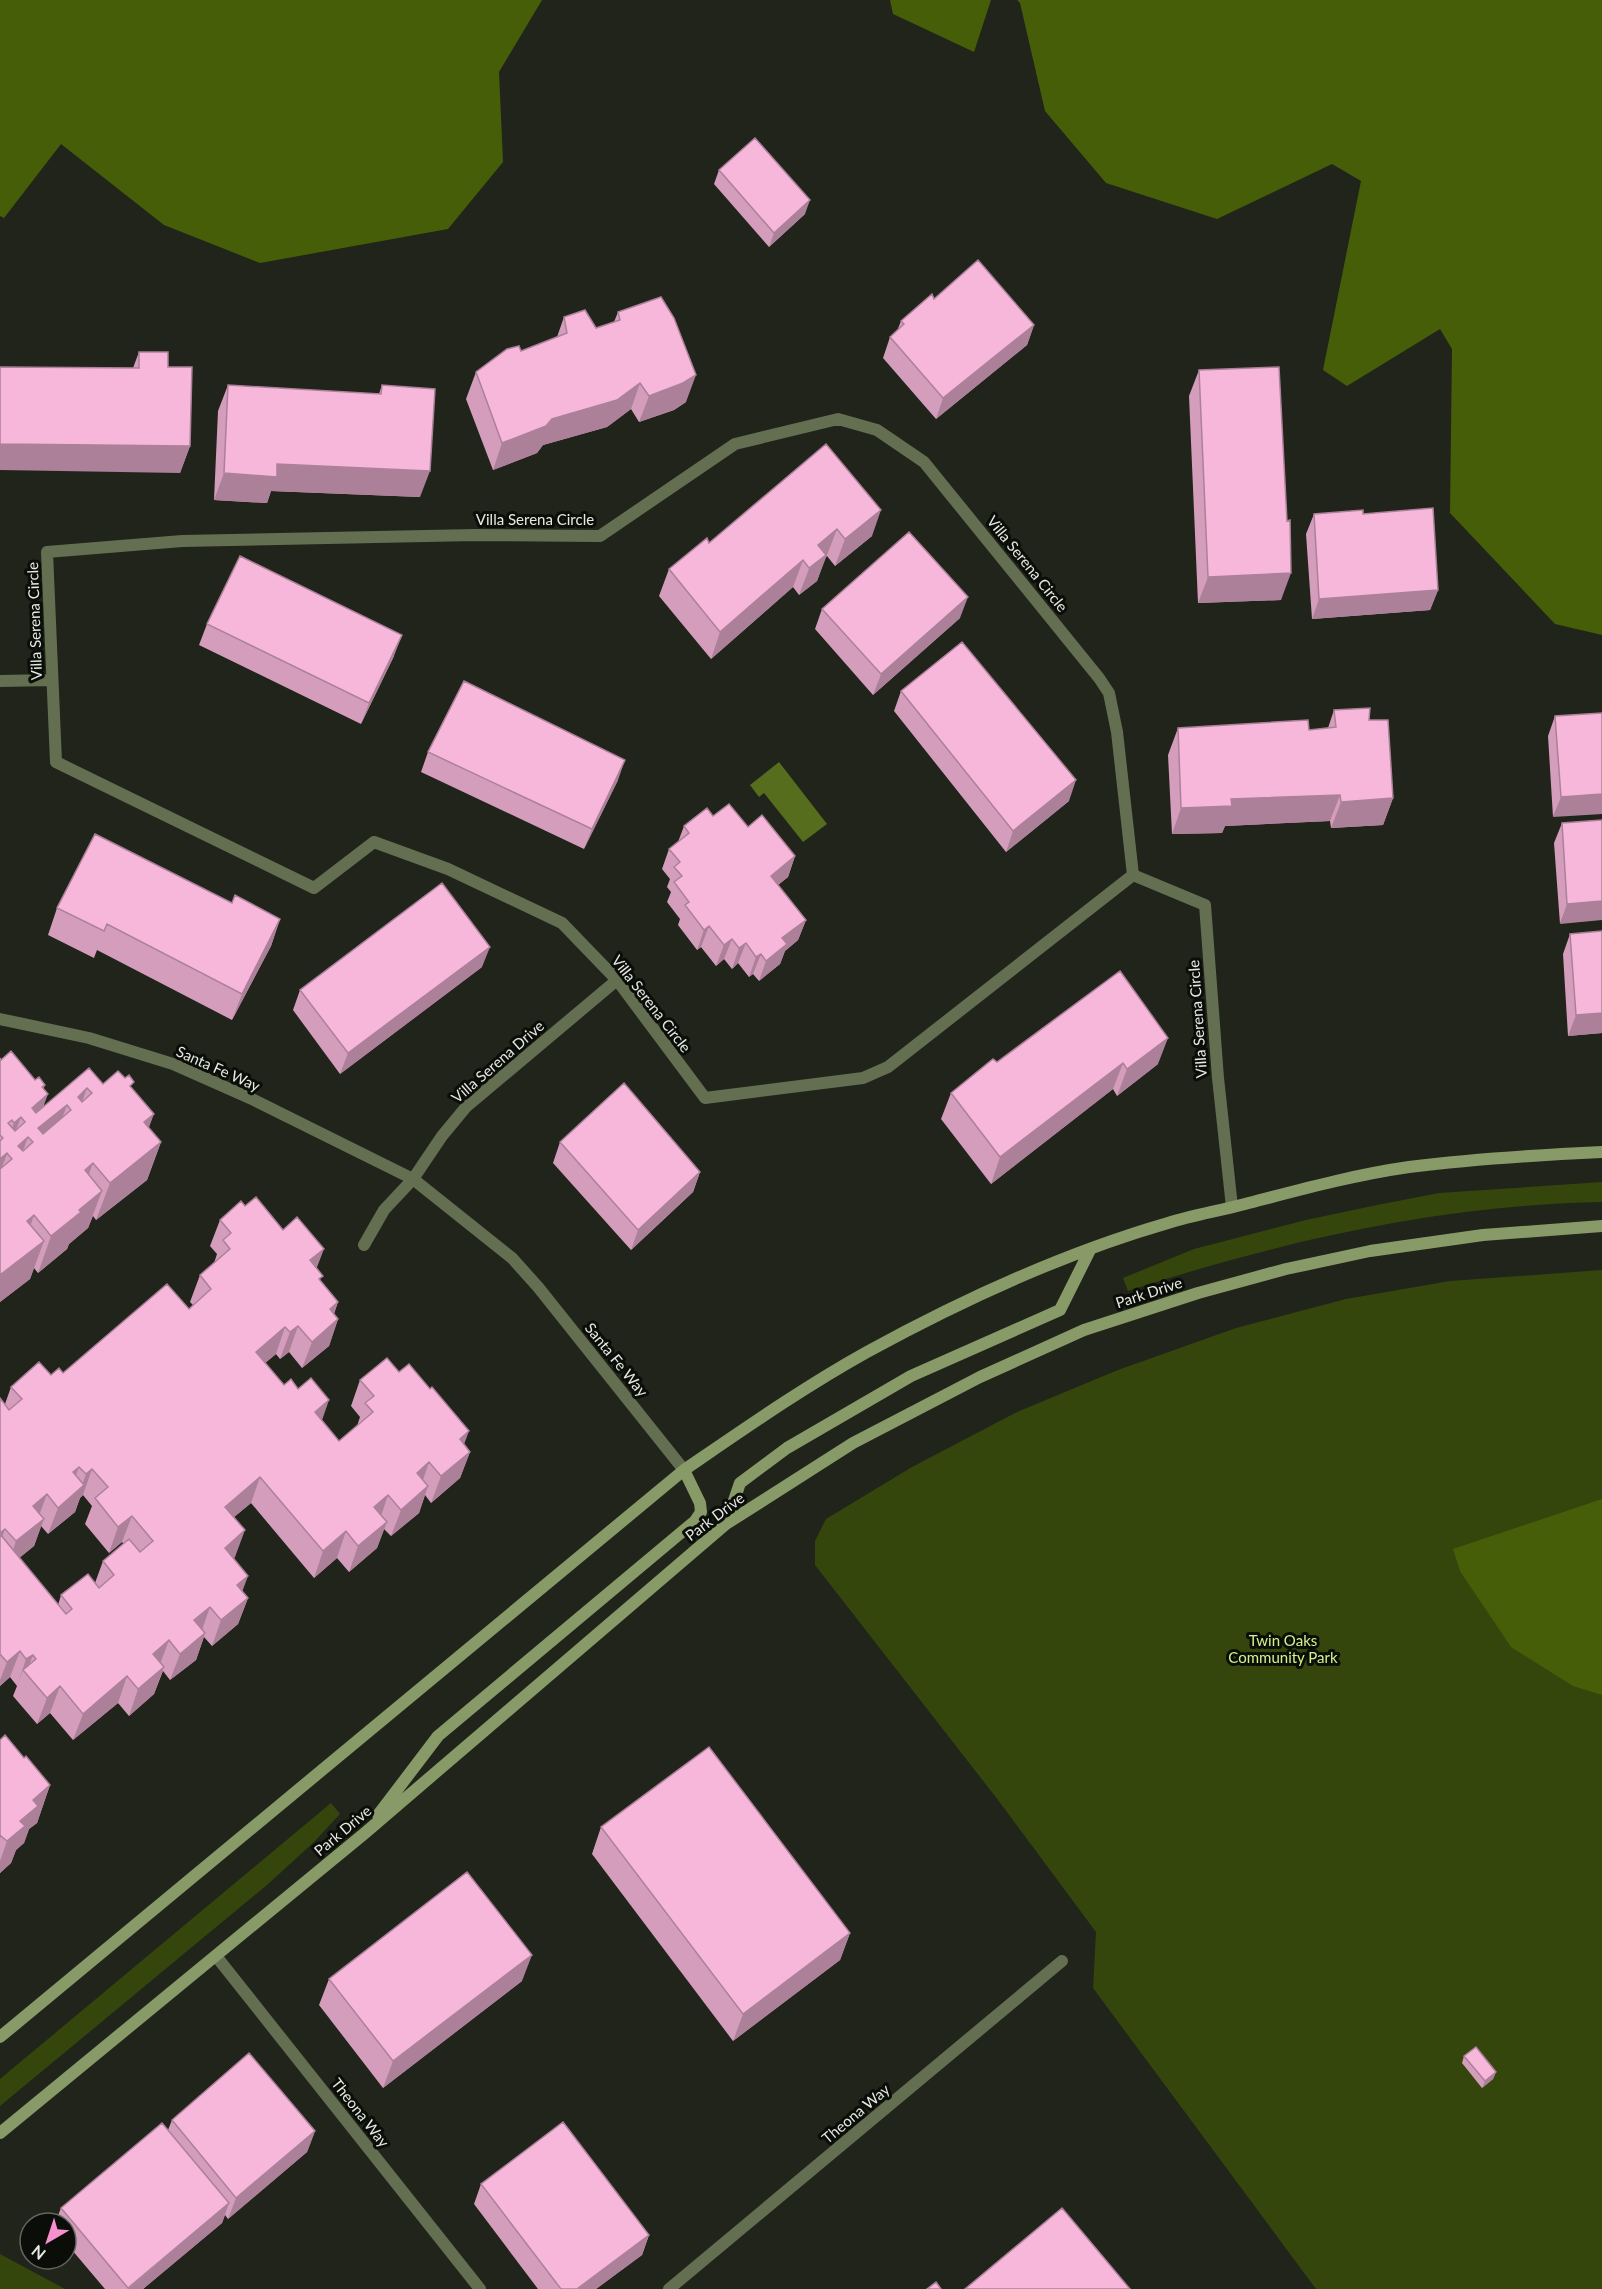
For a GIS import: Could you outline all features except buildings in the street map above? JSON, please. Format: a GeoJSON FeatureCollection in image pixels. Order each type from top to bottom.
{"type":"FeatureCollection","features":[{"type":"Feature","properties":{"kind":"main road"},"geometry":{"type":"LineString","coordinates":[[0,2037],[684,1470],[796,1395],[866,1352],[993,1290],[1090,1250],[1168,1223],[1328,1182],[1407,1168],[1498,1157],[1602,1152]]}},
{"type":"Feature","properties":{"kind":"main road","name":"Park Drive"},"geometry":{"type":"LineString","coordinates":[[0,2133],[365,1833],[726,1524],[853,1443],[980,1377],[1084,1330],[1242,1281],[1370,1251],[1483,1235],[1602,1226]]}},
{"type":"Feature","properties":{"kind":"main road"},"geometry":{"type":"LineString","coordinates":[[726,1524],[740,1483],[787,1449],[911,1377],[1060,1310],[1090,1250]]}},
{"type":"Feature","properties":{"kind":"main road"},"geometry":{"type":"LineString","coordinates":[[365,1833],[438,1736],[695,1521],[701,1512],[700,1503],[684,1470]]}},
{"type":"Feature","properties":{"kind":"street","name":"Villa Serena Circle"},"geometry":{"type":"LineString","coordinates":[[838,419],[877,430],[924,462],[1109,693],[1118,732],[1133,875],[888,1067],[863,1078],[705,1098],[617,980],[562,923],[448,869],[374,842],[314,888],[56,762],[47,552],[182,541],[475,535],[600,536],[735,444],[838,419]]}},
{"type":"Feature","properties":{"kind":"street"},"geometry":{"type":"LineString","coordinates":[[0,681],[52,680]]}},
{"type":"Feature","properties":{"kind":"street","name":"Villa Serena Circle"},"geometry":{"type":"LineString","coordinates":[[1133,875],[1205,905],[1218,1078],[1232,1207]]}},
{"type":"Feature","properties":{"kind":"street","name":"Villa Serena Drive"},"geometry":{"type":"LineString","coordinates":[[412,1179],[442,1136],[466,1107],[617,980]]}},
{"type":"Feature","properties":{"kind":"street","name":"Santa Fe Way"},"geometry":{"type":"LineString","coordinates":[[0,1019],[89,1038],[173,1064],[252,1099],[412,1179],[512,1258],[538,1287],[684,1470]]}},
{"type":"Feature","properties":{"kind":"street"},"geometry":{"type":"LineString","coordinates":[[364,1245],[384,1210],[412,1179]]}},
{"type":"Feature","properties":{"kind":"street","name":"Theona Way"},"geometry":{"type":"LineString","coordinates":[[216,1956],[480,2289]]}},
{"type":"Feature","properties":{"kind":"street","name":"Theona Way"},"geometry":{"type":"LineString","coordinates":[[669,2289],[1062,1961]]}},
{"type":"Feature","properties":{"kind":"green space"},"geometry":{"type":"Polygon","coordinates":[[[1602,1182],[1602,1202],[1482,1210],[1362,1229],[1244,1256],[1128,1291],[1123,1278],[1194,1249],[1306,1220],[1377,1205],[1439,1193],[1602,1182]]]}},
{"type":"Feature","properties":{"kind":"green space","name":"Twin Oaks Community Park"},"geometry":{"type":"Polygon","coordinates":[[[1602,1270],[1602,2289],[1316,2289],[1093,1988],[1096,1932],[998,1800],[815,1565],[815,1541],[826,1519],[912,1467],[1017,1412],[1118,1370],[1236,1328],[1346,1299],[1450,1281],[1602,1270]]]}},
{"type":"Feature","properties":{"kind":"green space"},"geometry":{"type":"Polygon","coordinates":[[[331,1803],[340,1814],[314,1842],[267,1885],[0,2106],[0,2079],[331,1803]]]}},
{"type":"Feature","properties":{"kind":"green space"},"geometry":{"type":"Polygon","coordinates":[[[0,2254],[18,2264],[18,2271],[32,2271],[65,2289],[0,2289],[0,2254]]]}},
{"type":"Feature","properties":{"kind":"shaded area"},"geometry":{"type":"Polygon","coordinates":[[[0,0],[542,0],[499,72],[503,162],[448,229],[260,263],[164,225],[61,144],[4,218],[0,216],[0,0]]]}},
{"type":"Feature","properties":{"kind":"shaded area"},"geometry":{"type":"Polygon","coordinates":[[[890,0],[991,0],[974,52],[893,14],[890,0]]]}},
{"type":"Feature","properties":{"kind":"shaded area"},"geometry":{"type":"Polygon","coordinates":[[[1017,0],[1602,0],[1602,635],[1555,624],[1450,513],[1452,349],[1440,329],[1347,386],[1323,370],[1361,181],[1332,164],[1217,219],[1106,183],[1045,111],[1020,3],[1017,0]]]}},
{"type":"Feature","properties":{"kind":"shaded area"},"geometry":{"type":"Polygon","coordinates":[[[779,762],[827,824],[803,842],[764,793],[759,797],[750,785],[779,762]]]}},
{"type":"Feature","properties":{"kind":"shaded area"},"geometry":{"type":"Polygon","coordinates":[[[1602,1499],[1602,1695],[1573,1686],[1511,1647],[1460,1571],[1453,1549],[1602,1499]]]}}]}
